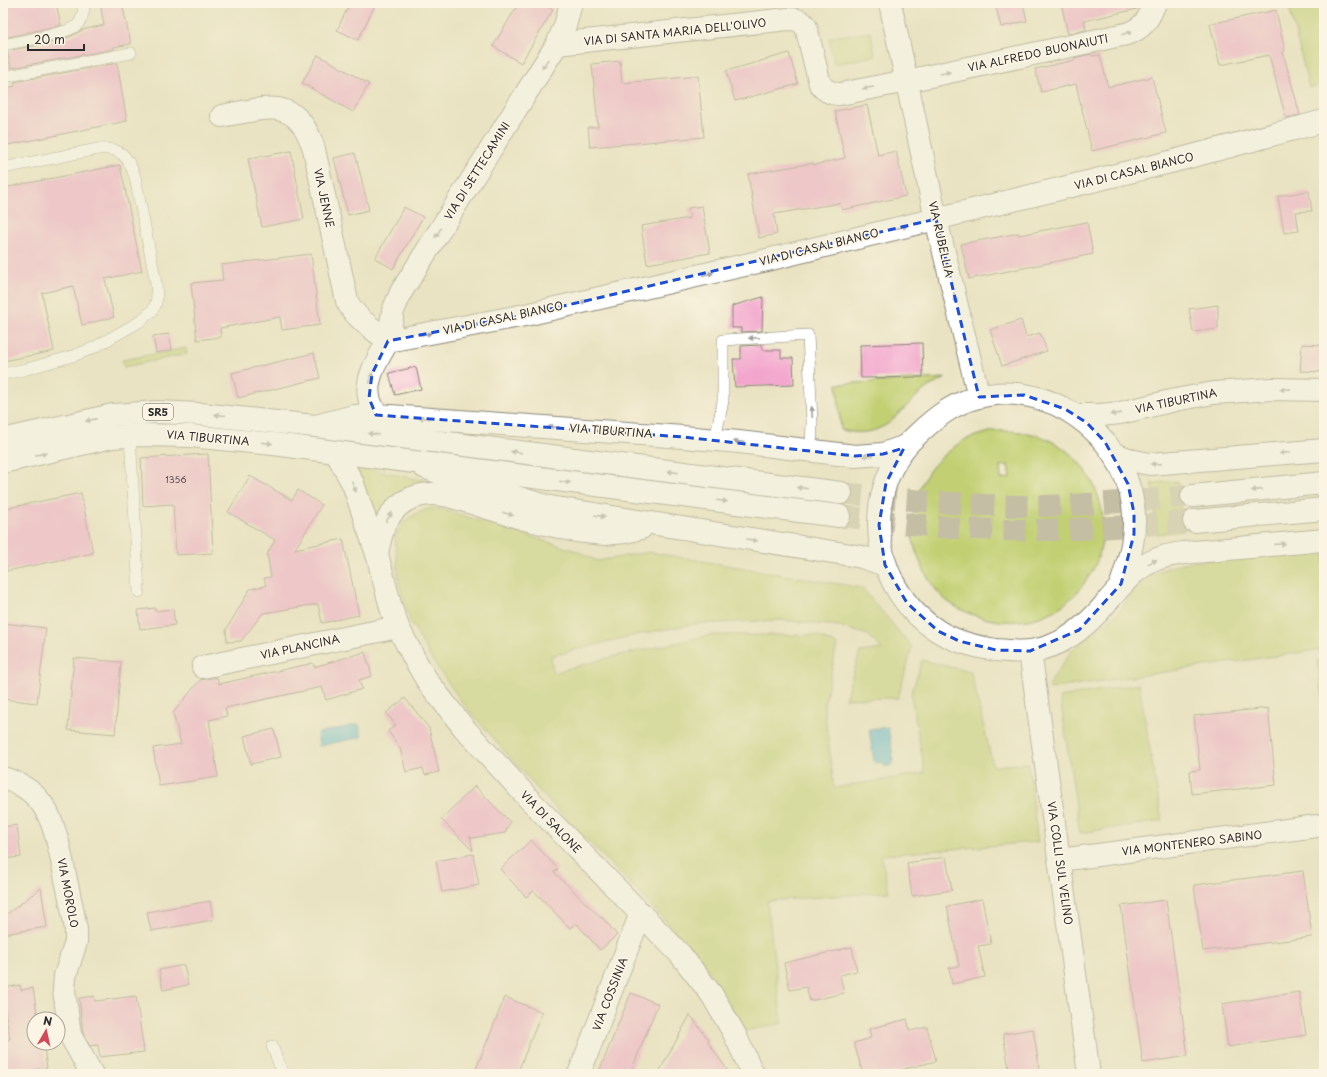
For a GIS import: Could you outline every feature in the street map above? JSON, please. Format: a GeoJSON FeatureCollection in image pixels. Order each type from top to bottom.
{"type":"FeatureCollection","features":[{"type":"Feature","properties":{"kind":"street","name":"VIA DI SETTECAMINI"},"geometry":{"type":"LineString","coordinates":[[388,341],[393,311],[401,292],[557,44],[565,26],[571,3]]}},
{"type":"Feature","properties":{"kind":"street","name":"VIA ALFREDO BUONAIUTI"},"geometry":{"type":"LineString","coordinates":[[792,19],[801,21],[806,27],[819,80],[823,88],[835,94],[840,94],[907,81],[1131,32],[1141,27],[1145,23],[1151,14],[1155,3]]}},
{"type":"Feature","properties":{"kind":"street","name":"VIA RUBELLIA"},"geometry":{"type":"LineString","coordinates":[[891,6],[936,219],[978,397]]}},
{"type":"Feature","properties":{"kind":"street","name":"VIA DI SANTA MARIA DELL'OLIVO"},"geometry":{"type":"LineString","coordinates":[[557,44],[792,19]]}},
{"type":"Feature","properties":{"kind":"street","name":"VIA JENNE"},"geometry":{"type":"LineString","coordinates":[[222,116],[264,108],[276,108],[297,117],[304,126],[314,149],[347,301],[356,316],[388,341]]}},
{"type":"Feature","properties":{"kind":"street","name":"VIA DI CASAL BIANCO"},"geometry":{"type":"LineString","coordinates":[[388,341],[533,313],[767,260],[1170,162],[1324,121]]}},
{"type":"Feature","properties":{"kind":"street"},"geometry":{"type":"LineString","coordinates":[[376,415],[369,398],[370,380],[374,368],[388,341]]}},
{"type":"Feature","properties":{"kind":"street","name":"VIA TIBURTINA"},"geometry":{"type":"LineString","coordinates":[[1076,415],[1120,413],[1168,401],[1220,392],[1271,389],[1324,390]]}},
{"type":"Feature","properties":{"kind":"street","name":"VIA TIBURTINA"},"geometry":{"type":"LineString","coordinates":[[1121,584],[1134,534],[1133,502],[1128,484],[1115,454],[1094,429],[1076,415],[1054,404],[1024,395],[995,394],[978,397],[960,403],[937,417],[906,446],[893,466],[886,483],[881,503],[879,525],[880,543],[885,565],[894,584],[907,603],[921,618],[938,631],[959,641],[996,650],[1030,651],[1044,648],[1060,641],[1079,630],[1094,617],[1121,584],[1131,575],[1142,567],[1170,555],[1324,540]]}},
{"type":"Feature","properties":{"kind":"street","name":"VIA TIBURTINA"},"geometry":{"type":"LineString","coordinates":[[3,440],[98,418],[123,414],[170,412],[315,426],[841,493]]}},
{"type":"Feature","properties":{"kind":"street","name":"VIA TIBURTINA"},"geometry":{"type":"LineString","coordinates":[[315,426],[354,416],[376,415],[622,432],[715,440],[855,456],[872,456],[892,452],[906,446]]}},
{"type":"Feature","properties":{"kind":"street","name":"VIA TIBURTINA"},"geometry":{"type":"LineString","coordinates":[[3,462],[130,435],[212,437],[839,516]]}},
{"type":"Feature","properties":{"kind":"street","name":"VIA TIBURTINA"},"geometry":{"type":"LineString","coordinates":[[1115,454],[1134,461],[1150,464],[1324,450]]}},
{"type":"Feature","properties":{"kind":"street","name":"VIA DI SALONE"},"geometry":{"type":"LineString","coordinates":[[336,452],[353,484],[377,554],[391,608],[398,627],[428,682],[464,728],[529,799],[680,954],[712,995],[734,1033],[753,1074]]}},
{"type":"Feature","properties":{"kind":"street","name":"VIA TIBURTINA"},"geometry":{"type":"LineString","coordinates":[[415,463],[458,480],[550,508],[845,554],[862,557],[885,565]]}},
{"type":"Feature","properties":{"kind":"street"},"geometry":{"type":"LineString","coordinates":[[1192,496],[1324,483]]}},
{"type":"Feature","properties":{"kind":"street","name":"VIA DI SALONE"},"geometry":{"type":"LineString","coordinates":[[377,554],[383,530],[392,513],[408,500],[427,494],[449,496],[538,522],[584,532],[615,533],[658,525]]}},
{"type":"Feature","properties":{"kind":"street"},"geometry":{"type":"LineString","coordinates":[[1194,521],[1324,509]]}},
{"type":"Feature","properties":{"kind":"street","name":"VIA PLANCINA"},"geometry":{"type":"LineString","coordinates":[[203,668],[398,627]]}},
{"type":"Feature","properties":{"kind":"street","name":"VIA COLLI SUL VELINO"},"geometry":{"type":"LineString","coordinates":[[1030,651],[1089,1074]]}},
{"type":"Feature","properties":{"kind":"street","name":"VIA MOROLO"},"geometry":{"type":"LineString","coordinates":[[3,778],[21,786],[35,797],[47,811],[55,830],[76,930],[76,942],[64,984],[68,1026],[73,1043],[92,1074]]}},
{"type":"Feature","properties":{"kind":"street","name":"VIA MONTENERO SABINO"},"geometry":{"type":"LineString","coordinates":[[1060,860],[1324,825]]}},
{"type":"Feature","properties":{"kind":"street","name":"VIA COSSINIA"},"geometry":{"type":"LineString","coordinates":[[579,1074],[641,913]]}},
{"type":"Feature","properties":{"kind":"lane"},"geometry":{"type":"LineString","coordinates":[[3,45],[58,33],[77,25],[83,14],[84,3]]}},
{"type":"Feature","properties":{"kind":"lane"},"geometry":{"type":"LineString","coordinates":[[3,77],[131,53]]}},
{"type":"Feature","properties":{"kind":"lane"},"geometry":{"type":"LineString","coordinates":[[3,168],[106,148],[121,152],[126,156],[135,177],[156,282],[157,298],[153,310],[147,316],[95,347],[70,356],[3,374]]}},
{"type":"Feature","properties":{"kind":"lane"},"geometry":{"type":"LineString","coordinates":[[715,440],[722,401],[723,340],[808,336],[812,451]]}},
{"type":"Feature","properties":{"kind":"lane"},"geometry":{"type":"LineString","coordinates":[[130,435],[139,592]]}},
{"type":"Feature","properties":{"kind":"lane"},"geometry":{"type":"LineString","coordinates":[[272,1046],[283,1074]]}},
{"type":"Feature","properties":{"kind":"highlighted area"},"geometry":{"type":"Polygon","coordinates":[[[936,219],[979,397],[1024,395],[1065,409],[1087,423],[1105,442],[1128,484],[1134,513],[1134,534],[1121,584],[1079,630],[1030,651],[996,650],[959,641],[938,631],[907,603],[885,565],[879,525],[886,483],[904,448],[883,454],[855,456],[683,437],[376,415],[369,398],[372,374],[388,341],[525,315],[936,219]]]}},
{"type":"Feature","properties":{"kind":"green space"},"geometry":{"type":"Polygon","coordinates":[[[1288,3],[1324,3],[1324,62],[1319,64],[1323,85],[1309,88],[1288,3]]]}},
{"type":"Feature","properties":{"kind":"green space"},"geometry":{"type":"Polygon","coordinates":[[[871,32],[875,56],[834,64],[829,37],[871,32]]]}},
{"type":"Feature","properties":{"kind":"green space"},"geometry":{"type":"Polygon","coordinates":[[[186,348],[187,354],[124,367],[122,360],[186,348]]]}},
{"type":"Feature","properties":{"kind":"green space"},"geometry":{"type":"Polygon","coordinates":[[[946,378],[928,387],[919,394],[883,427],[865,432],[841,430],[837,384],[946,378]]]}},
{"type":"Feature","properties":{"kind":"green space"},"geometry":{"type":"Polygon","coordinates":[[[993,431],[1028,433],[1049,440],[1063,448],[1076,459],[1094,486],[1100,502],[1103,518],[1103,535],[1097,561],[1076,594],[1063,605],[1050,613],[1020,621],[989,619],[974,615],[947,601],[935,589],[923,569],[917,555],[913,539],[912,523],[914,506],[923,482],[930,470],[945,454],[964,440],[993,431]],[[1008,465],[1000,466],[1001,479],[1010,478],[1008,465]]]}},
{"type":"Feature","properties":{"kind":"green space"},"geometry":{"type":"Polygon","coordinates":[[[356,466],[436,483],[417,483],[405,487],[390,500],[373,520],[364,486],[356,466]]]}},
{"type":"Feature","properties":{"kind":"green space"},"geometry":{"type":"Polygon","coordinates":[[[1178,481],[1183,531],[1157,534],[1152,483],[1178,481]]]}},
{"type":"Feature","properties":{"kind":"green space"},"geometry":{"type":"Polygon","coordinates":[[[427,509],[442,509],[577,551],[597,561],[649,552],[862,588],[912,647],[898,698],[845,699],[860,652],[882,649],[868,635],[838,626],[781,620],[695,624],[635,635],[551,656],[553,673],[607,658],[711,635],[815,635],[837,645],[824,706],[834,788],[925,773],[911,695],[922,660],[971,672],[993,766],[1028,763],[1038,842],[881,855],[889,892],[767,901],[782,1023],[746,1031],[702,961],[646,900],[541,793],[461,701],[433,661],[410,621],[399,584],[395,538],[401,526],[407,519],[427,509]]]}},
{"type":"Feature","properties":{"kind":"green space"},"geometry":{"type":"Polygon","coordinates":[[[1324,548],[1324,649],[1048,689],[1053,678],[1072,650],[1120,611],[1133,591],[1151,574],[1182,563],[1324,548]]]}},
{"type":"Feature","properties":{"kind":"green space"},"geometry":{"type":"Polygon","coordinates":[[[1324,660],[1324,707],[1317,661],[1324,660]]]}},
{"type":"Feature","properties":{"kind":"green space"},"geometry":{"type":"Polygon","coordinates":[[[1139,684],[1162,821],[1080,833],[1060,697],[1139,684]]]}},
{"type":"Feature","properties":{"kind":"water"},"geometry":{"type":"Polygon","coordinates":[[[359,724],[362,737],[319,746],[317,733],[359,724]]]}},
{"type":"Feature","properties":{"kind":"water"},"geometry":{"type":"Polygon","coordinates":[[[888,727],[894,761],[890,766],[884,765],[881,762],[874,762],[869,730],[888,727]]]}},
{"type":"Feature","properties":{"kind":"building"},"geometry":{"type":"Polygon","coordinates":[[[3,3],[56,3],[61,25],[4,38],[3,3]]]}},
{"type":"Feature","properties":{"kind":"building"},"geometry":{"type":"Polygon","coordinates":[[[100,3],[122,3],[131,44],[114,47],[114,49],[11,68],[7,51],[53,42],[72,36],[82,30],[104,25],[100,3]]]}},
{"type":"Feature","properties":{"kind":"building"},"geometry":{"type":"Polygon","coordinates":[[[350,3],[376,3],[358,40],[337,30],[350,3]]]}},
{"type":"Feature","properties":{"kind":"building"},"geometry":{"type":"Polygon","coordinates":[[[519,3],[542,3],[553,10],[521,63],[493,46],[519,3]]]}},
{"type":"Feature","properties":{"kind":"building"},"geometry":{"type":"Polygon","coordinates":[[[995,3],[1023,3],[1027,21],[1001,27],[995,3]]]}},
{"type":"Feature","properties":{"kind":"building"},"geometry":{"type":"Polygon","coordinates":[[[1061,3],[1137,3],[1137,9],[1084,21],[1086,30],[1068,34],[1061,3]]]}},
{"type":"Feature","properties":{"kind":"building"},"geometry":{"type":"Polygon","coordinates":[[[1276,10],[1285,51],[1283,52],[1300,115],[1286,118],[1269,55],[1220,65],[1210,24],[1276,10]]]}},
{"type":"Feature","properties":{"kind":"building"},"geometry":{"type":"Polygon","coordinates":[[[789,53],[798,84],[735,101],[726,71],[789,53]]]}},
{"type":"Feature","properties":{"kind":"building"},"geometry":{"type":"Polygon","coordinates":[[[1091,54],[1092,56],[1100,55],[1108,87],[1152,77],[1166,133],[1092,151],[1076,84],[1041,92],[1035,69],[1075,60],[1074,58],[1091,54]]]}},
{"type":"Feature","properties":{"kind":"building"},"geometry":{"type":"Polygon","coordinates":[[[318,55],[369,84],[353,112],[302,83],[318,55]]]}},
{"type":"Feature","properties":{"kind":"building"},"geometry":{"type":"Polygon","coordinates":[[[620,61],[622,83],[698,76],[704,137],[590,147],[588,127],[598,127],[592,64],[620,61]]]}},
{"type":"Feature","properties":{"kind":"building"},"geometry":{"type":"Polygon","coordinates":[[[117,63],[127,121],[3,146],[3,89],[15,86],[14,82],[117,63]]]}},
{"type":"Feature","properties":{"kind":"building"},"geometry":{"type":"Polygon","coordinates":[[[867,105],[878,155],[896,151],[906,196],[842,210],[840,203],[774,214],[777,234],[759,238],[748,174],[814,163],[814,165],[845,158],[835,111],[867,105]]]}},
{"type":"Feature","properties":{"kind":"building"},"geometry":{"type":"Polygon","coordinates":[[[291,151],[304,219],[262,227],[248,159],[291,151]]]}},
{"type":"Feature","properties":{"kind":"building"},"geometry":{"type":"Polygon","coordinates":[[[355,153],[369,210],[348,215],[334,158],[355,153]]]}},
{"type":"Feature","properties":{"kind":"building"},"geometry":{"type":"Polygon","coordinates":[[[120,165],[142,271],[105,279],[114,317],[82,325],[73,286],[42,293],[54,351],[3,361],[3,188],[120,165]]]}},
{"type":"Feature","properties":{"kind":"building"},"geometry":{"type":"Polygon","coordinates":[[[1309,191],[1312,211],[1296,212],[1299,231],[1284,233],[1278,196],[1309,191]]]}},
{"type":"Feature","properties":{"kind":"building"},"geometry":{"type":"Polygon","coordinates":[[[702,206],[710,253],[647,264],[641,226],[690,218],[688,208],[702,206]]]}},
{"type":"Feature","properties":{"kind":"building"},"geometry":{"type":"Polygon","coordinates":[[[404,207],[423,217],[393,269],[375,258],[404,207]]]}},
{"type":"Feature","properties":{"kind":"building"},"geometry":{"type":"Polygon","coordinates":[[[1087,222],[1093,254],[969,279],[961,244],[1087,222]]]}},
{"type":"Feature","properties":{"kind":"building"},"geometry":{"type":"Polygon","coordinates":[[[311,254],[320,325],[282,330],[280,317],[220,328],[221,337],[197,340],[191,283],[223,280],[221,265],[311,254]]]}},
{"type":"Feature","properties":{"kind":"building"},"geometry":{"type":"Polygon","coordinates":[[[763,297],[762,331],[741,332],[741,328],[732,328],[732,306],[763,297]]]}},
{"type":"Feature","properties":{"kind":"building"},"geometry":{"type":"Polygon","coordinates":[[[1218,305],[1218,329],[1193,332],[1189,309],[1218,305]]]}},
{"type":"Feature","properties":{"kind":"building"},"geometry":{"type":"Polygon","coordinates":[[[1021,320],[1026,337],[1040,333],[1047,351],[1002,366],[990,330],[1021,320]]]}},
{"type":"Feature","properties":{"kind":"building"},"geometry":{"type":"Polygon","coordinates":[[[169,334],[172,350],[156,353],[153,336],[169,334]]]}},
{"type":"Feature","properties":{"kind":"building"},"geometry":{"type":"Polygon","coordinates":[[[922,343],[923,377],[861,378],[860,345],[922,343]]]}},
{"type":"Feature","properties":{"kind":"building"},"geometry":{"type":"Polygon","coordinates":[[[1302,344],[1324,345],[1323,372],[1300,371],[1302,344]]]}},
{"type":"Feature","properties":{"kind":"building"},"geometry":{"type":"Polygon","coordinates":[[[762,345],[762,350],[781,350],[781,358],[793,358],[794,385],[735,387],[733,359],[741,359],[741,346],[762,345]]]}},
{"type":"Feature","properties":{"kind":"building"},"geometry":{"type":"Polygon","coordinates":[[[314,353],[320,378],[238,398],[232,373],[314,353]]]}},
{"type":"Feature","properties":{"kind":"building"},"geometry":{"type":"Polygon","coordinates":[[[416,367],[421,389],[395,395],[389,373],[416,367]]]}},
{"type":"Feature","properties":{"kind":"building"},"geometry":{"type":"Polygon","coordinates":[[[208,454],[213,553],[176,555],[173,504],[143,506],[141,458],[208,454]]]}},
{"type":"Feature","properties":{"kind":"building"},"geometry":{"type":"Polygon","coordinates":[[[250,476],[292,500],[298,490],[322,505],[295,549],[343,539],[359,615],[322,623],[318,604],[263,613],[241,641],[227,642],[226,630],[250,589],[266,586],[264,578],[271,577],[267,554],[275,540],[228,512],[250,476]]]}},
{"type":"Feature","properties":{"kind":"building"},"geometry":{"type":"Polygon","coordinates":[[[81,493],[93,553],[7,571],[3,553],[3,509],[81,493]]]}},
{"type":"Feature","properties":{"kind":"building"},"geometry":{"type":"Polygon","coordinates":[[[155,608],[155,611],[173,609],[175,625],[140,629],[138,610],[155,608]]]}},
{"type":"Feature","properties":{"kind":"building"},"geometry":{"type":"Polygon","coordinates":[[[3,623],[46,628],[37,703],[3,699],[3,623]]]}},
{"type":"Feature","properties":{"kind":"building"},"geometry":{"type":"Polygon","coordinates":[[[365,652],[372,676],[359,680],[362,689],[326,700],[322,687],[225,708],[227,716],[209,720],[218,777],[159,786],[153,748],[181,744],[173,713],[200,680],[217,677],[219,684],[313,663],[314,667],[365,652]]]}},
{"type":"Feature","properties":{"kind":"building"},"geometry":{"type":"Polygon","coordinates":[[[74,658],[121,662],[115,734],[68,730],[74,658]]]}},
{"type":"Feature","properties":{"kind":"building"},"geometry":{"type":"Polygon","coordinates":[[[405,698],[429,728],[439,772],[425,775],[423,768],[406,772],[400,748],[388,731],[396,725],[386,713],[405,698]]]}},
{"type":"Feature","properties":{"kind":"building"},"geometry":{"type":"Polygon","coordinates":[[[1268,708],[1276,785],[1192,794],[1190,771],[1200,770],[1194,716],[1268,708]]]}},
{"type":"Feature","properties":{"kind":"building"},"geometry":{"type":"Polygon","coordinates":[[[274,729],[281,757],[251,764],[244,736],[274,729]]]}},
{"type":"Feature","properties":{"kind":"building"},"geometry":{"type":"Polygon","coordinates":[[[475,786],[510,822],[505,833],[471,838],[470,836],[473,851],[441,819],[475,786]]]}},
{"type":"Feature","properties":{"kind":"building"},"geometry":{"type":"Polygon","coordinates":[[[17,825],[21,857],[3,859],[3,827],[17,825]]]}},
{"type":"Feature","properties":{"kind":"building"},"geometry":{"type":"Polygon","coordinates":[[[531,840],[558,869],[554,872],[601,918],[602,917],[617,935],[600,950],[576,923],[570,928],[534,891],[526,897],[500,869],[531,840]]]}},
{"type":"Feature","properties":{"kind":"building"},"geometry":{"type":"Polygon","coordinates":[[[473,854],[479,885],[442,892],[436,861],[473,854]]]}},
{"type":"Feature","properties":{"kind":"building"},"geometry":{"type":"Polygon","coordinates":[[[946,857],[952,890],[912,896],[907,863],[946,857]]]}},
{"type":"Feature","properties":{"kind":"building"},"geometry":{"type":"Polygon","coordinates":[[[1303,871],[1312,937],[1203,951],[1194,885],[1303,871]]]}},
{"type":"Feature","properties":{"kind":"building"},"geometry":{"type":"Polygon","coordinates":[[[41,888],[47,927],[3,934],[3,917],[41,888]]]}},
{"type":"Feature","properties":{"kind":"building"},"geometry":{"type":"Polygon","coordinates":[[[982,899],[991,944],[978,946],[985,977],[952,984],[949,968],[959,966],[947,906],[982,899]]]}},
{"type":"Feature","properties":{"kind":"building"},"geometry":{"type":"Polygon","coordinates":[[[1166,900],[1188,1056],[1143,1063],[1121,906],[1166,900]]]}},
{"type":"Feature","properties":{"kind":"building"},"geometry":{"type":"Polygon","coordinates":[[[210,901],[213,920],[151,931],[147,912],[210,901]]]}},
{"type":"Feature","properties":{"kind":"building"},"geometry":{"type":"Polygon","coordinates":[[[852,947],[857,971],[840,975],[844,993],[810,1001],[806,987],[790,990],[784,963],[852,947]]]}},
{"type":"Feature","properties":{"kind":"building"},"geometry":{"type":"Polygon","coordinates":[[[184,965],[188,985],[163,990],[159,970],[184,965]]]}},
{"type":"Feature","properties":{"kind":"building"},"geometry":{"type":"Polygon","coordinates":[[[20,985],[21,990],[33,988],[37,1011],[26,1011],[26,1051],[44,1051],[47,1068],[34,1070],[34,1074],[3,1074],[3,1041],[10,1039],[3,999],[3,988],[20,985]]]}},
{"type":"Feature","properties":{"kind":"building"},"geometry":{"type":"Polygon","coordinates":[[[1299,992],[1306,1035],[1228,1047],[1222,1004],[1299,992]]]}},
{"type":"Feature","properties":{"kind":"building"},"geometry":{"type":"Polygon","coordinates":[[[631,993],[658,1004],[630,1074],[598,1074],[631,993]]]}},
{"type":"Feature","properties":{"kind":"building"},"geometry":{"type":"Polygon","coordinates":[[[94,996],[95,1001],[136,996],[144,1052],[100,1057],[98,1045],[90,1046],[83,1033],[79,998],[94,996]]]}},
{"type":"Feature","properties":{"kind":"building"},"geometry":{"type":"Polygon","coordinates":[[[505,997],[542,1012],[517,1074],[474,1074],[505,997]]]}},
{"type":"Feature","properties":{"kind":"building"},"geometry":{"type":"Polygon","coordinates":[[[690,1015],[709,1040],[708,1042],[730,1074],[658,1074],[690,1015]]]}},
{"type":"Feature","properties":{"kind":"building"},"geometry":{"type":"Polygon","coordinates":[[[907,1019],[910,1031],[927,1027],[936,1061],[885,1074],[863,1074],[854,1043],[871,1038],[869,1029],[907,1019]]]}},
{"type":"Feature","properties":{"kind":"building"},"geometry":{"type":"Polygon","coordinates":[[[1033,1029],[1040,1071],[1010,1074],[1003,1034],[1033,1029]]]}},
{"type":"Feature","properties":{"kind":"tunnel"},"geometry":{"type":"LineString","coordinates":[[841,493],[942,502],[1019,506],[1081,505],[1192,496]]}},
{"type":"Feature","properties":{"kind":"tunnel"},"geometry":{"type":"LineString","coordinates":[[839,516],[988,530],[1078,529],[1194,521]]}}]}
